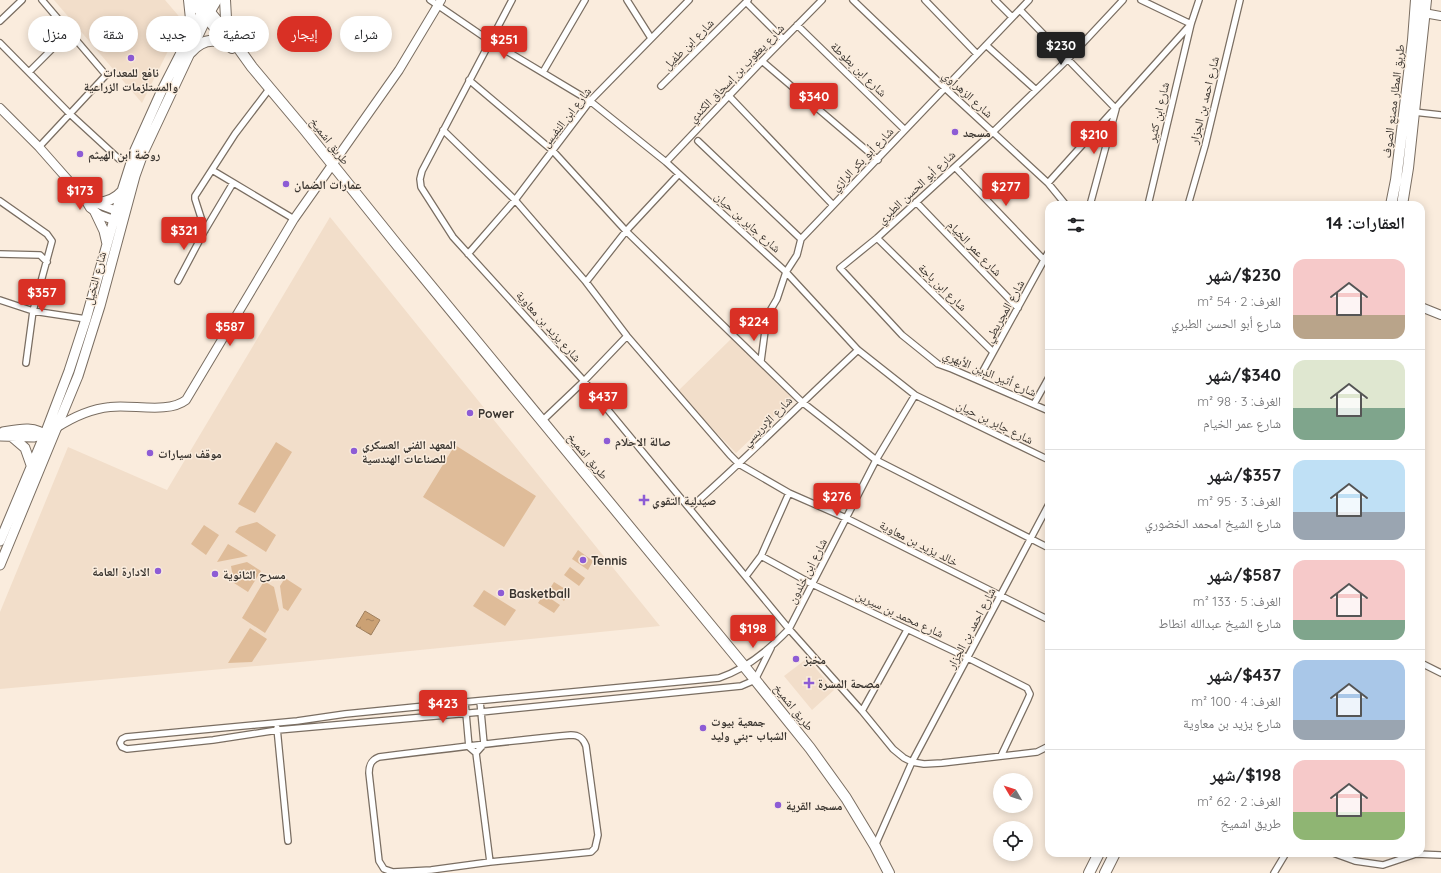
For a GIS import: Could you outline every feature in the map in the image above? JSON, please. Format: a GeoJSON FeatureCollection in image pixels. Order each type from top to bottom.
{"type":"FeatureCollection","features":[{"type":"Feature","properties":{"kind":"highway","name":"طريق اشميخ"},"geometry":{"type":"LineString","coordinates":[[190,0],[205,8],[211,16]]}},
{"type":"Feature","properties":{"kind":"highway"},"geometry":{"type":"LineString","coordinates":[[190,0],[191,16]]}},
{"type":"Feature","properties":{"kind":"highway"},"geometry":{"type":"LineString","coordinates":[[224,0],[226,16]]}},
{"type":"Feature","properties":{"kind":"highway","name":"طريق المطار مصنع الصوف"},"geometry":{"type":"LineString","coordinates":[[1403,201],[1414,112],[1417,40],[1416,0]]}},
{"type":"Feature","properties":{"kind":"highway","name":"طريق المطار مصنع الصوف"},"geometry":{"type":"LineString","coordinates":[[1392,201],[1417,40],[1426,0]]}},
{"type":"Feature","properties":{"kind":"highway","name":"طريق اشميخ"},"geometry":{"type":"LineString","coordinates":[[240,52],[756,680],[810,748],[846,798],[875,846],[889,873]]}},
{"type":"Feature","properties":{"kind":"highway"},"geometry":{"type":"LineString","coordinates":[[1089,873],[1097,857]]}},
{"type":"Feature","properties":{"kind":"highway"},"geometry":{"type":"LineString","coordinates":[[1106,873],[1113,857]]}},
{"type":"Feature","properties":{"kind":"main road","name":"شارع النخيل"},"geometry":{"type":"LineString","coordinates":[[201,21],[205,8],[217,0]]}},
{"type":"Feature","properties":{"kind":"main road"},"geometry":{"type":"LineString","coordinates":[[47,438],[56,428],[81,414],[100,409],[124,406],[168,408],[186,400],[294,219],[400,70],[440,2]]}},
{"type":"Feature","properties":{"kind":"main road"},"geometry":{"type":"LineString","coordinates":[[1424,13],[1441,16]]}},
{"type":"Feature","properties":{"kind":"main road","name":"شارع النخيل"},"geometry":{"type":"LineString","coordinates":[[56,428],[78,376],[89,344],[119,217],[122,191],[128,167],[142,132],[182,52]]}},
{"type":"Feature","properties":{"kind":"main road","name":"شارع النخيل"},"geometry":{"type":"LineString","coordinates":[[0,565],[47,438],[54,410],[86,319],[107,244],[144,151],[191,52]]}},
{"type":"Feature","properties":{"kind":"main road"},"geometry":{"type":"LineString","coordinates":[[0,108],[39,147],[84,198],[94,212],[104,231],[107,244]]}},
{"type":"Feature","properties":{"kind":"main road"},"geometry":{"type":"LineString","coordinates":[[94,202],[104,202],[122,191]]}},
{"type":"Feature","properties":{"kind":"main road"},"geometry":{"type":"LineString","coordinates":[[84,198],[94,202],[119,217]]}},
{"type":"Feature","properties":{"kind":"main road"},"geometry":{"type":"LineString","coordinates":[[94,212],[119,217]]}},
{"type":"Feature","properties":{"kind":"main road"},"geometry":{"type":"LineString","coordinates":[[1425,308],[1441,314]]}},
{"type":"Feature","properties":{"kind":"main road"},"geometry":{"type":"LineString","coordinates":[[0,432],[30,428],[44,422],[54,410]]}},
{"type":"Feature","properties":{"kind":"main road"},"geometry":{"type":"LineString","coordinates":[[30,428],[38,430],[47,438]]}},
{"type":"Feature","properties":{"kind":"main road"},"geometry":{"type":"LineString","coordinates":[[0,436],[47,438]]}},
{"type":"Feature","properties":{"kind":"main road"},"geometry":{"type":"LineString","coordinates":[[10,436],[25,448],[31,465]]}},
{"type":"Feature","properties":{"kind":"main road","name":"شارع النخيل"},"geometry":{"type":"LineString","coordinates":[[0,541],[31,465],[47,438]]}},
{"type":"Feature","properties":{"kind":"street"},"geometry":{"type":"LineString","coordinates":[[0,20],[22,0]]}},
{"type":"Feature","properties":{"kind":"street"},"geometry":{"type":"LineString","coordinates":[[42,0],[56,16]]}},
{"type":"Feature","properties":{"kind":"street","name":"شارع جابر بن حيان"},"geometry":{"type":"LineString","coordinates":[[430,0],[440,2],[490,41],[590,101],[666,162],[786,272],[858,350],[916,395],[1045,458]]}},
{"type":"Feature","properties":{"kind":"street","name":"شارع يزيد بن معاوية"},"geometry":{"type":"LineString","coordinates":[[512,0],[422,171],[420,180],[421,188],[453,237],[584,381],[789,629],[862,711],[893,749],[904,758],[912,762]]}},
{"type":"Feature","properties":{"kind":"street"},"geometry":{"type":"LineString","coordinates":[[543,72],[585,0]]}},
{"type":"Feature","properties":{"kind":"street"},"geometry":{"type":"LineString","coordinates":[[627,0],[651,38]]}},
{"type":"Feature","properties":{"kind":"street","name":"شارع ابن النفيس"},"geometry":{"type":"LineString","coordinates":[[468,254],[515,200],[590,101],[689,0]]}},
{"type":"Feature","properties":{"kind":"street","name":"شارع يعقوب بن إسحاق الكندي"},"geometry":{"type":"LineString","coordinates":[[666,162],[822,0]]}},
{"type":"Feature","properties":{"kind":"street","name":"شارع الزهراوي"},"geometry":{"type":"LineString","coordinates":[[853,0],[945,88],[1048,183],[1063,201]]}},
{"type":"Feature","properties":{"kind":"street"},"geometry":{"type":"LineString","coordinates":[[925,0],[977,54]]}},
{"type":"Feature","properties":{"kind":"street"},"geometry":{"type":"LineString","coordinates":[[995,0],[1012,17]]}},
{"type":"Feature","properties":{"kind":"street","name":"شارع أبو بكر الرازي"},"geometry":{"type":"LineString","coordinates":[[761,361],[767,316],[777,299],[786,272],[797,255],[801,239],[1029,0]]}},
{"type":"Feature","properties":{"kind":"street","name":"شارع أبو الحسن الطبري"},"geometry":{"type":"LineString","coordinates":[[840,268],[877,238],[993,132],[1067,60],[1123,0]]}},
{"type":"Feature","properties":{"kind":"street"},"geometry":{"type":"LineString","coordinates":[[1048,183],[1191,24],[1141,0]]}},
{"type":"Feature","properties":{"kind":"street","name":"شارع ابن كثير"},"geometry":{"type":"LineString","coordinates":[[1149,201],[1191,24],[1199,0]]}},
{"type":"Feature","properties":{"kind":"street","name":"شارع احمد بن الجزار"},"geometry":{"type":"LineString","coordinates":[[1189,201],[1205,146],[1240,0]]}},
{"type":"Feature","properties":{"kind":"street"},"geometry":{"type":"LineString","coordinates":[[747,1],[783,39]]}},
{"type":"Feature","properties":{"kind":"street","name":"شارع ابن طفيل"},"geometry":{"type":"LineString","coordinates":[[661,86],[747,1]]}},
{"type":"Feature","properties":{"kind":"street"},"geometry":{"type":"LineString","coordinates":[[1020,10],[1116,109]]}},
{"type":"Feature","properties":{"kind":"street","name":"شارع ابن بطوطة"},"geometry":{"type":"LineString","coordinates":[[797,25],[905,130]]}},
{"type":"Feature","properties":{"kind":"street"},"geometry":{"type":"LineString","coordinates":[[0,43],[70,114],[119,159]]}},
{"type":"Feature","properties":{"kind":"street"},"geometry":{"type":"LineString","coordinates":[[986,45],[1036,90]]}},
{"type":"Feature","properties":{"kind":"street"},"geometry":{"type":"LineString","coordinates":[[39,147],[106,75],[81,46]]}},
{"type":"Feature","properties":{"kind":"street"},"geometry":{"type":"LineString","coordinates":[[29,72],[49,52]]}},
{"type":"Feature","properties":{"kind":"street"},"geometry":{"type":"LineString","coordinates":[[762,61],[878,160]]}},
{"type":"Feature","properties":{"kind":"street"},"geometry":{"type":"LineString","coordinates":[[470,80],[553,151],[626,231],[802,402],[876,460],[1045,546]]}},
{"type":"Feature","properties":{"kind":"street"},"geometry":{"type":"LineString","coordinates":[[205,230],[195,198],[235,134],[270,88]]}},
{"type":"Feature","properties":{"kind":"street"},"geometry":{"type":"LineString","coordinates":[[729,96],[833,205]]}},
{"type":"Feature","properties":{"kind":"street"},"geometry":{"type":"LineString","coordinates":[[1091,201],[1116,109]]}},
{"type":"Feature","properties":{"kind":"street"},"geometry":{"type":"LineString","coordinates":[[1414,112],[1441,115]]}},
{"type":"Feature","properties":{"kind":"street","name":"خالد يزيد بن معاوية"},"geometry":{"type":"LineString","coordinates":[[443,130],[515,200],[586,282],[626,336],[739,464],[789,493],[846,518],[1045,618]]}},
{"type":"Feature","properties":{"kind":"street"},"geometry":{"type":"LineString","coordinates":[[698,141],[801,239]]}},
{"type":"Feature","properties":{"kind":"street"},"geometry":{"type":"LineString","coordinates":[[954,167],[1044,260]]}},
{"type":"Feature","properties":{"kind":"street"},"geometry":{"type":"LineString","coordinates":[[212,170],[294,219]]}},
{"type":"Feature","properties":{"kind":"street"},"geometry":{"type":"LineString","coordinates":[[586,282],[626,231],[679,174]]}},
{"type":"Feature","properties":{"kind":"street"},"geometry":{"type":"LineString","coordinates":[[178,281],[233,182]]}},
{"type":"Feature","properties":{"kind":"street"},"geometry":{"type":"LineString","coordinates":[[0,201],[52,241],[33,311],[26,363]]}},
{"type":"Feature","properties":{"kind":"street","name":"شارع عمر الخيام"},"geometry":{"type":"LineString","coordinates":[[916,202],[1018,308]]}},
{"type":"Feature","properties":{"kind":"street","name":"شارع ابن باجة"},"geometry":{"type":"LineString","coordinates":[[877,238],[994,352]]}},
{"type":"Feature","properties":{"kind":"street"},"geometry":{"type":"LineString","coordinates":[[0,254],[40,255],[47,262]]}},
{"type":"Feature","properties":{"kind":"street","name":"شارع المجريطي"},"geometry":{"type":"LineString","coordinates":[[978,380],[1044,260]]}},
{"type":"Feature","properties":{"kind":"street","name":"شارع أثير الدين الأبهري"},"geometry":{"type":"LineString","coordinates":[[840,268],[902,335],[938,364],[1045,409]]}},
{"type":"Feature","properties":{"kind":"street"},"geometry":{"type":"LineString","coordinates":[[0,300],[33,311],[86,319]]}},
{"type":"Feature","properties":{"kind":"street"},"geometry":{"type":"LineString","coordinates":[[542,421],[584,381],[626,336]]}},
{"type":"Feature","properties":{"kind":"street","name":"شارع الإدريسي"},"geometry":{"type":"LineString","coordinates":[[690,508],[739,464],[858,350]]}},
{"type":"Feature","properties":{"kind":"street"},"geometry":{"type":"LineString","coordinates":[[1034,404],[1045,384]]}},
{"type":"Feature","properties":{"kind":"street","name":"شارع ابن خلدون"},"geometry":{"type":"LineString","coordinates":[[771,648],[789,629],[876,460],[916,395]]}},
{"type":"Feature","properties":{"kind":"street"},"geometry":{"type":"LineString","coordinates":[[746,576],[762,556],[789,493]]}},
{"type":"Feature","properties":{"kind":"street","name":"شارع احمد بن الجزار"},"geometry":{"type":"LineString","coordinates":[[875,846],[912,762],[1045,512]]}},
{"type":"Feature","properties":{"kind":"street","name":"شارع محمد بن سيرين"},"geometry":{"type":"LineString","coordinates":[[762,556],[812,584],[1023,685],[1030,694],[1001,756]]}},
{"type":"Feature","properties":{"kind":"street"},"geometry":{"type":"LineString","coordinates":[[862,711],[907,630]]}},
{"type":"Feature","properties":{"kind":"street"},"geometry":{"type":"LineString","coordinates":[[771,648],[756,680],[741,686],[481,712],[278,730],[213,740],[127,749],[122,747],[120,743],[122,739],[126,737],[297,721],[345,714],[465,702],[719,678],[734,672],[771,648]]}},
{"type":"Feature","properties":{"kind":"street"},"geometry":{"type":"LineString","coordinates":[[1425,665],[1441,673]]}},
{"type":"Feature","properties":{"kind":"street"},"geometry":{"type":"LineString","coordinates":[[476,753],[484,744],[480,701]]}},
{"type":"Feature","properties":{"kind":"street"},"geometry":{"type":"LineString","coordinates":[[465,702],[469,746],[476,753],[490,862]]}},
{"type":"Feature","properties":{"kind":"street"},"geometry":{"type":"LineString","coordinates":[[277,722],[288,841]]}},
{"type":"Feature","properties":{"kind":"street"},"geometry":{"type":"LineString","coordinates":[[211,728],[213,740]]}},
{"type":"Feature","properties":{"kind":"street"},"geometry":{"type":"LineString","coordinates":[[571,735],[581,737],[586,746],[598,835],[595,848],[591,852],[490,862],[431,870],[393,872],[384,869],[379,861],[369,773],[370,764],[373,759],[378,757],[469,746],[571,735]]}},
{"type":"Feature","properties":{"kind":"street"},"geometry":{"type":"LineString","coordinates":[[912,762],[924,764],[942,763],[1037,752],[1045,748]]}},
{"type":"Feature","properties":{"kind":"street"},"geometry":{"type":"LineString","coordinates":[[1425,854],[1441,855]]}},
{"type":"Feature","properties":{"kind":"street"},"geometry":{"type":"LineString","coordinates":[[1274,873],[1284,857]]}},
{"type":"Feature","properties":{"kind":"street"},"geometry":{"type":"LineString","coordinates":[[1344,857],[1355,861],[1383,865],[1407,857]]}},
{"type":"Feature","properties":{"kind":"shaded area"},"geometry":{"type":"Polygon","coordinates":[[[54,0],[165,0],[179,16],[146,16],[146,52],[168,52],[142,103],[98,52],[138,52],[138,16],[89,16],[89,41],[81,32],[81,16],[68,16],[54,0]]]}},
{"type":"Feature","properties":{"kind":"shaded area","name":"المعهد الفني العسكري للصناعات الهندسية"},"geometry":{"type":"Polygon","coordinates":[[[330,217],[660,626],[300,662],[0,689],[0,612],[68,447],[167,490],[330,217]]]}},
{"type":"Feature","properties":{"kind":"shaded area"},"geometry":{"type":"Polygon","coordinates":[[[732,338],[794,398],[736,453],[677,392],[732,338]]]}},
{"type":"Feature","properties":{"kind":"shaded area"},"geometry":{"type":"Polygon","coordinates":[[[276,442],[292,452],[255,513],[238,504],[276,442]]]}},
{"type":"Feature","properties":{"kind":"shaded area"},"geometry":{"type":"Polygon","coordinates":[[[455,445],[536,496],[504,547],[423,497],[455,445]]]}},
{"type":"Feature","properties":{"kind":"shaded area"},"geometry":{"type":"Polygon","coordinates":[[[257,522],[276,535],[266,552],[235,532],[239,527],[257,522]]]}},
{"type":"Feature","properties":{"kind":"shaded area"},"geometry":{"type":"Polygon","coordinates":[[[204,525],[219,535],[206,555],[191,544],[204,525]]]}},
{"type":"Feature","properties":{"kind":"shaded area"},"geometry":{"type":"Polygon","coordinates":[[[228,544],[248,556],[217,562],[228,544]]]}},
{"type":"Feature","properties":{"kind":"shaded area","name":"Tennis"},"geometry":{"type":"Polygon","coordinates":[[[578,550],[593,561],[588,570],[572,559],[578,550]]]}},
{"type":"Feature","properties":{"kind":"shaded area"},"geometry":{"type":"Polygon","coordinates":[[[247,562],[261,571],[248,592],[234,583],[231,566],[247,562]]]}},
{"type":"Feature","properties":{"kind":"shaded area","name":"Tennis"},"geometry":{"type":"Polygon","coordinates":[[[570,567],[585,578],[579,586],[564,575],[570,567]]]}},
{"type":"Feature","properties":{"kind":"shaded area"},"geometry":{"type":"Polygon","coordinates":[[[285,578],[302,589],[288,611],[283,608],[280,586],[285,578]]]}},
{"type":"Feature","properties":{"kind":"shaded area"},"geometry":{"type":"Polygon","coordinates":[[[264,581],[274,587],[279,610],[265,633],[242,618],[264,581]]]}},
{"type":"Feature","properties":{"kind":"shaded area"},"geometry":{"type":"Polygon","coordinates":[[[554,582],[570,592],[564,601],[549,590],[554,582]]]}},
{"type":"Feature","properties":{"kind":"shaded area"},"geometry":{"type":"Polygon","coordinates":[[[484,590],[516,610],[505,626],[473,606],[484,590]]]}},
{"type":"Feature","properties":{"kind":"shaded area"},"geometry":{"type":"Polygon","coordinates":[[[544,594],[560,605],[554,613],[538,603],[544,594]]]}},
{"type":"Feature","properties":{"kind":"shaded area"},"geometry":{"type":"Polygon","coordinates":[[[250,628],[267,639],[252,662],[228,663],[250,628]]]}},
{"type":"Feature","properties":{"kind":"shaded area","name":"مصحة المسرة"},"geometry":{"type":"Polygon","coordinates":[[[808,659],[834,690],[812,710],[784,676],[808,659]]]}},
{"type":"Feature","properties":{"kind":"water"},"geometry":{"type":"Polygon","coordinates":[[[365,611],[380,620],[371,635],[356,626],[365,611]]]}},
{"type":"Feature","properties":{"kind":"place","name":"نافع للمعدات والمستلزمات الزراعية"},"geometry":{"type":"Point","coordinates":[131,58]}},
{"type":"Feature","properties":{"kind":"place","name":"مسجد"},"geometry":{"type":"Point","coordinates":[955,132]}},
{"type":"Feature","properties":{"kind":"place","name":"روضة ابن الهيثم"},"geometry":{"type":"Point","coordinates":[80,154]}},
{"type":"Feature","properties":{"kind":"place","name":"عمارات الضمان"},"geometry":{"type":"Point","coordinates":[286,184]}},
{"type":"Feature","properties":{"kind":"place","name":"Power"},"geometry":{"type":"Point","coordinates":[470,413]}},
{"type":"Feature","properties":{"kind":"place","name":"صالة الاحلام"},"geometry":{"type":"Point","coordinates":[607,441]}},
{"type":"Feature","properties":{"kind":"place","name":"المعهد الفني العسكري للصناعات الهندسية"},"geometry":{"type":"Point","coordinates":[354,451]}},
{"type":"Feature","properties":{"kind":"place","name":"موقف سيارات"},"geometry":{"type":"Point","coordinates":[150,453]}},
{"type":"Feature","properties":{"kind":"place","name":"صيدلية التقوي"},"geometry":{"type":"Point","coordinates":[644,500]}},
{"type":"Feature","properties":{"kind":"place","name":"Tennis"},"geometry":{"type":"Point","coordinates":[583,560]}},
{"type":"Feature","properties":{"kind":"place","name":"الادارة العامة"},"geometry":{"type":"Point","coordinates":[158,571]}},
{"type":"Feature","properties":{"kind":"place","name":"مسرح الثانوية"},"geometry":{"type":"Point","coordinates":[215,574]}},
{"type":"Feature","properties":{"kind":"place","name":"Basketball"},"geometry":{"type":"Point","coordinates":[501,593]}},
{"type":"Feature","properties":{"kind":"place","name":"مخبز"},"geometry":{"type":"Point","coordinates":[796,659]}},
{"type":"Feature","properties":{"kind":"place","name":"مصحة المسرة"},"geometry":{"type":"Point","coordinates":[809,683]}},
{"type":"Feature","properties":{"kind":"place","name":"جمعية بيوت الشباب -بني وليد"},"geometry":{"type":"Point","coordinates":[703,728]}},
{"type":"Feature","properties":{"kind":"place","name":"مسجد القرية"},"geometry":{"type":"Point","coordinates":[778,805]}}]}
